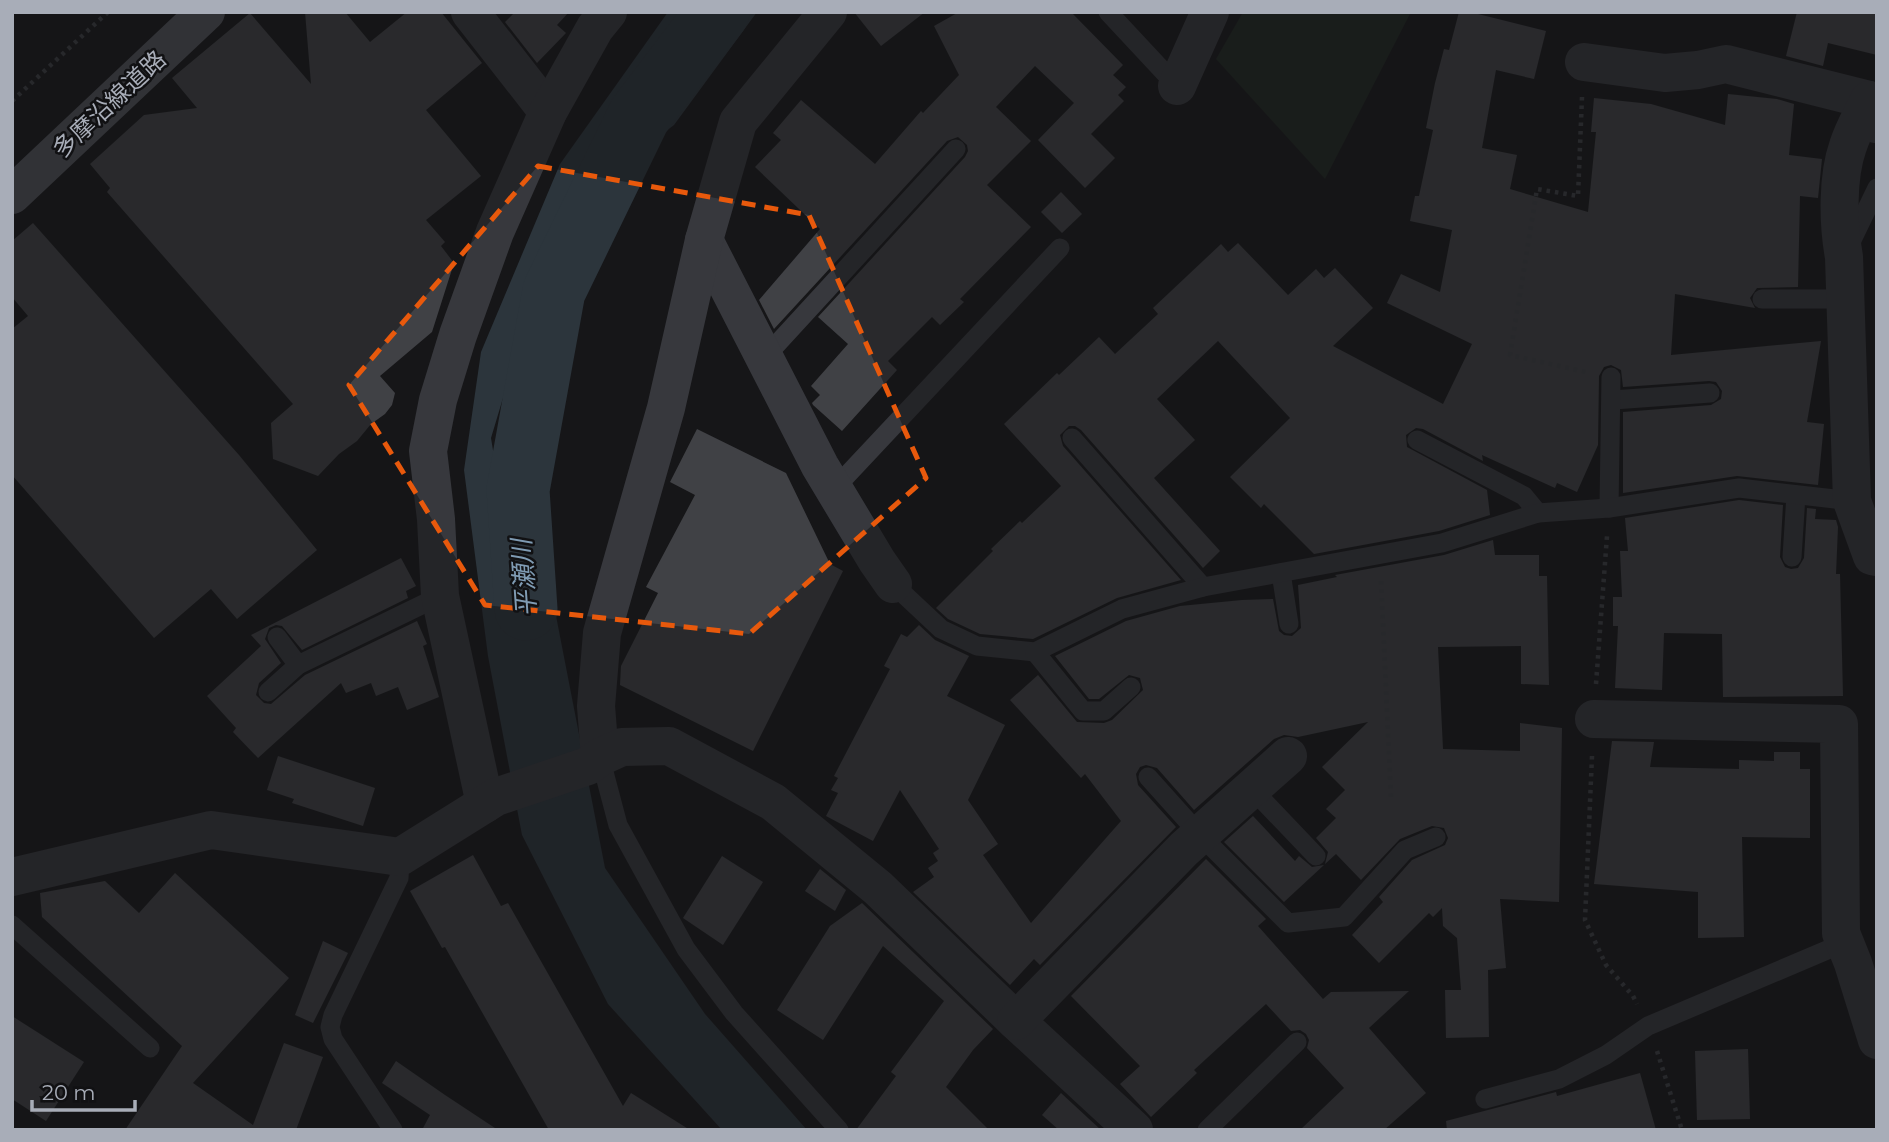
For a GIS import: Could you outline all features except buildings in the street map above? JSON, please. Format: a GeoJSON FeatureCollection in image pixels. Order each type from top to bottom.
{"type":"FeatureCollection","features":[{"type":"Feature","properties":{"kind":"main road","name":"多摩沿線道路"},"geometry":{"type":"LineString","coordinates":[[12,195],[206,12]]}},
{"type":"Feature","properties":{"kind":"street"},"geometry":{"type":"LineString","coordinates":[[470,12],[548,112]]}},
{"type":"Feature","properties":{"kind":"street"},"geometry":{"type":"LineString","coordinates":[[490,800],[440,596],[436,519],[428,452],[438,400],[495,232],[548,112],[595,28],[608,12]]}},
{"type":"Feature","properties":{"kind":"street"},"geometry":{"type":"LineString","coordinates":[[594,761],[602,633],[666,408],[704,240],[738,122],[828,12]]}},
{"type":"Feature","properties":{"kind":"street"},"geometry":{"type":"LineString","coordinates":[[1177,86],[1210,12]]}},
{"type":"Feature","properties":{"kind":"street"},"geometry":{"type":"LineString","coordinates":[[1584,62],[1665,73],[1726,64],[1874,104],[1847,147],[1839,229],[1844,257],[1852,501],[1872,556],[1877,557]]}},
{"type":"Feature","properties":{"kind":"street"},"geometry":{"type":"LineString","coordinates":[[704,240],[834,489],[893,584]]}},
{"type":"Feature","properties":{"kind":"street"},"geometry":{"type":"LineString","coordinates":[[1594,719],[1839,724],[1840,933],[1846,942],[1877,1040]]}},
{"type":"Feature","properties":{"kind":"street"},"geometry":{"type":"LineString","coordinates":[[12,877],[211,830],[400,857],[490,800],[594,761],[622,747],[669,746],[773,802],[878,888],[1133,1130]]}},
{"type":"Feature","properties":{"kind":"street"},"geometry":{"type":"LineString","coordinates":[[1016,1021],[1200,835],[1288,756]]}},
{"type":"Feature","properties":{"kind":"lane"},"geometry":{"type":"LineString","coordinates":[[1108,12],[1177,86]]}},
{"type":"Feature","properties":{"kind":"lane"},"geometry":{"type":"LineString","coordinates":[[765,357],[956,149]]}},
{"type":"Feature","properties":{"kind":"lane"},"geometry":{"type":"LineString","coordinates":[[1844,257],[1877,188]]}},
{"type":"Feature","properties":{"kind":"lane"},"geometry":{"type":"LineString","coordinates":[[834,489],[1060,248]]}},
{"type":"Feature","properties":{"kind":"lane"},"geometry":{"type":"LineString","coordinates":[[1762,299],[1844,299]]}},
{"type":"Feature","properties":{"kind":"lane"},"geometry":{"type":"LineString","coordinates":[[1609,508],[1611,377]]}},
{"type":"Feature","properties":{"kind":"lane"},"geometry":{"type":"LineString","coordinates":[[1612,400],[1710,393]]}},
{"type":"Feature","properties":{"kind":"lane"},"geometry":{"type":"LineString","coordinates":[[1072,438],[1203,587]]}},
{"type":"Feature","properties":{"kind":"lane"},"geometry":{"type":"LineString","coordinates":[[1417,440],[1524,496],[1538,513]]}},
{"type":"Feature","properties":{"kind":"lane"},"geometry":{"type":"LineString","coordinates":[[893,584],[941,629],[977,646],[1035,652],[1122,609],[1203,587],[1442,543],[1538,513],[1609,508],[1739,488],[1852,501]]}},
{"type":"Feature","properties":{"kind":"lane"},"geometry":{"type":"LineString","coordinates":[[1792,557],[1796,495]]}},
{"type":"Feature","properties":{"kind":"lane"},"geometry":{"type":"LineString","coordinates":[[1281,573],[1289,625]]}},
{"type":"Feature","properties":{"kind":"lane"},"geometry":{"type":"LineString","coordinates":[[268,692],[298,665],[440,596]]}},
{"type":"Feature","properties":{"kind":"lane"},"geometry":{"type":"LineString","coordinates":[[277,637],[298,665]]}},
{"type":"Feature","properties":{"kind":"lane"},"geometry":{"type":"LineString","coordinates":[[1035,652],[1083,711],[1104,711],[1131,687]]}},
{"type":"Feature","properties":{"kind":"lane"},"geometry":{"type":"LineString","coordinates":[[594,761],[618,825],[686,949],[734,1013],[839,1130]]}},
{"type":"Feature","properties":{"kind":"lane"},"geometry":{"type":"LineString","coordinates":[[1148,777],[1200,835],[1289,923],[1344,917],[1405,849],[1436,837]]}},
{"type":"Feature","properties":{"kind":"lane"},"geometry":{"type":"LineString","coordinates":[[1252,789],[1316,856]]}},
{"type":"Feature","properties":{"kind":"lane"},"geometry":{"type":"LineString","coordinates":[[394,1130],[333,1039],[330,1027],[399,878],[400,857]]}},
{"type":"Feature","properties":{"kind":"lane"},"geometry":{"type":"LineString","coordinates":[[12,925],[150,1048]]}},
{"type":"Feature","properties":{"kind":"lane"},"geometry":{"type":"LineString","coordinates":[[1485,1099],[1559,1079],[1606,1055],[1648,1026],[1846,942]]}},
{"type":"Feature","properties":{"kind":"lane"},"geometry":{"type":"LineString","coordinates":[[1207,1130],[1297,1042]]}},
{"type":"Feature","properties":{"kind":"path"},"geometry":{"type":"LineString","coordinates":[[12,101],[108,12]]}},
{"type":"Feature","properties":{"kind":"path"},"geometry":{"type":"LineString","coordinates":[[1584,62],[1578,196],[1537,189],[1510,355],[1611,377]]}},
{"type":"Feature","properties":{"kind":"path"},"geometry":{"type":"LineString","coordinates":[[1609,508],[1594,719],[1584,920],[1606,965],[1633,996],[1648,1026],[1682,1130]]}},
{"type":"Feature","properties":{"kind":"path"},"geometry":{"type":"LineString","coordinates":[[1380,555],[1391,797]]}},
{"type":"Feature","properties":{"kind":"highlighted area"},"geometry":{"type":"Polygon","coordinates":[[[538,166],[809,215],[926,478],[749,634],[485,605],[349,385],[538,166]]]}},
{"type":"Feature","properties":{"kind":"shaded area"},"geometry":{"type":"Polygon","coordinates":[[[1243,12],[1411,12],[1325,179],[1216,59],[1243,12]]]}},
{"type":"Feature","properties":{"kind":"water"},"geometry":{"type":"Polygon","coordinates":[[[668,12],[757,12],[674,125],[589,190],[521,338],[491,438],[500,493],[544,554],[605,868],[705,1014],[807,1130],[722,1130],[608,1004],[522,835],[488,656],[464,470],[481,352],[560,164],[668,12]]]}},
{"type":"Feature","properties":{"kind":"waterway","name":"平瀬川"},"geometry":{"type":"LineString","coordinates":[[526,609],[518,490],[554,291],[639,116],[718,12]]}}]}
